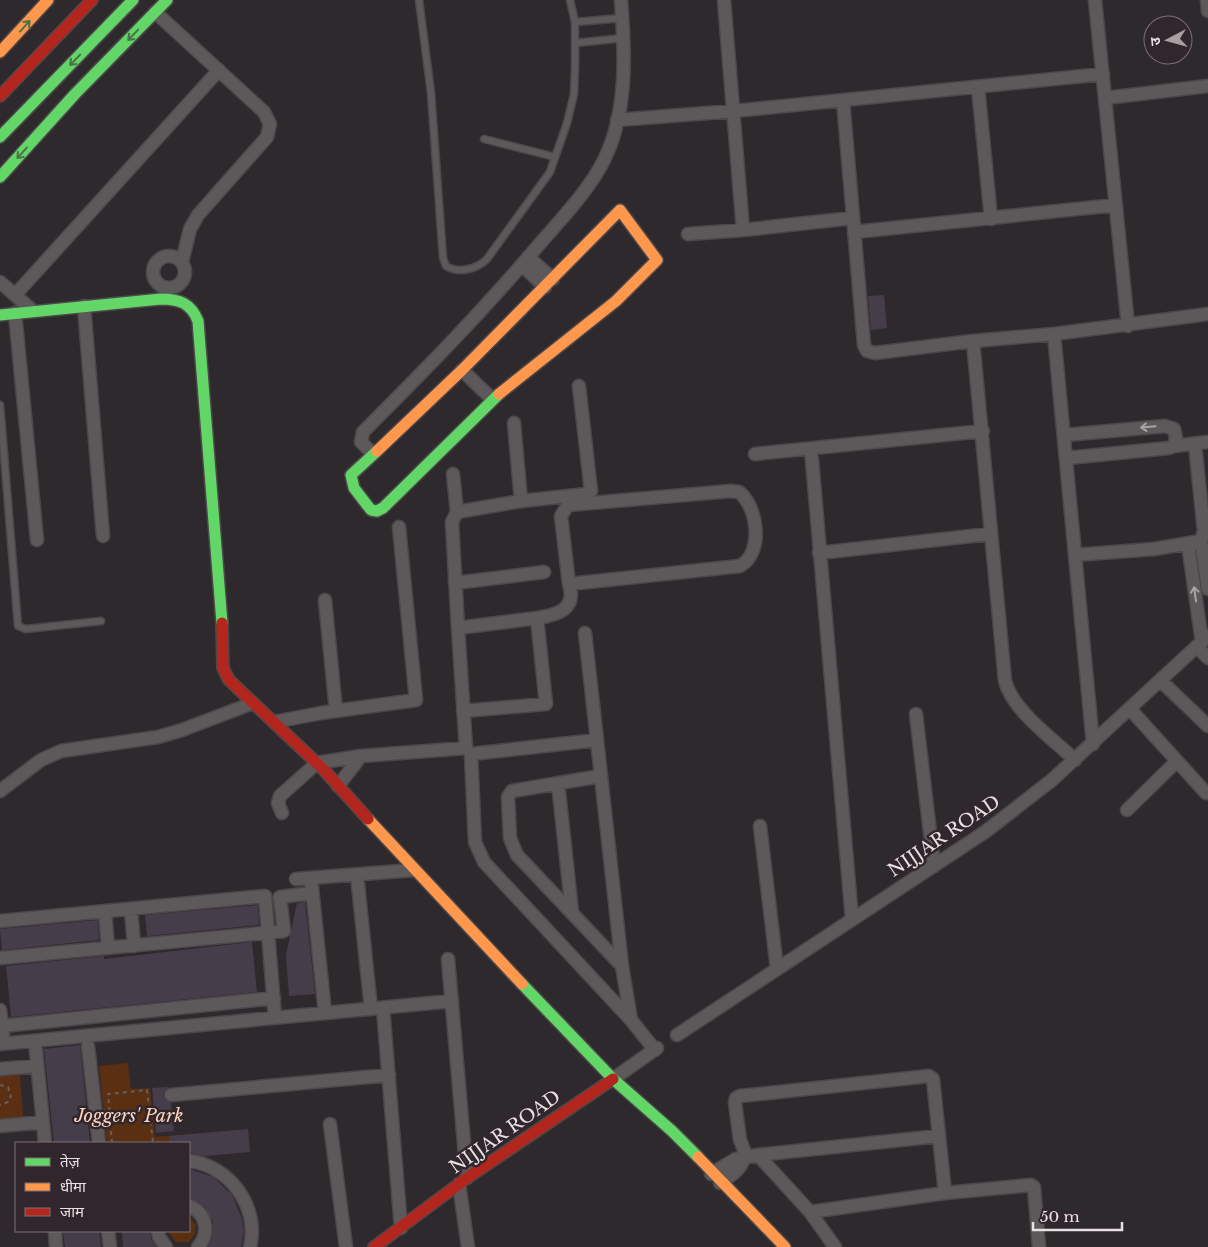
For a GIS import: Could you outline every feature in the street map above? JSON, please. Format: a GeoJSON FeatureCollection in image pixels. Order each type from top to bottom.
{"type":"FeatureCollection","features":[{"type":"Feature","properties":{"kind":"street"},"geometry":{"type":"LineString","coordinates":[[0,52],[48,0]]}},
{"type":"Feature","properties":{"kind":"street"},"geometry":{"type":"LineString","coordinates":[[0,96],[92,0]]}},
{"type":"Feature","properties":{"kind":"street"},"geometry":{"type":"LineString","coordinates":[[0,137],[133,0]]}},
{"type":"Feature","properties":{"kind":"street"},"geometry":{"type":"LineString","coordinates":[[0,177],[75,94],[167,0]]}},
{"type":"Feature","properties":{"kind":"street"},"geometry":{"type":"LineString","coordinates":[[373,454],[361,442],[363,432],[486,307],[574,204],[604,160],[617,120],[622,86],[624,38],[621,0]]}},
{"type":"Feature","properties":{"kind":"street"},"geometry":{"type":"LineString","coordinates":[[724,0],[743,230]]}},
{"type":"Feature","properties":{"kind":"street"},"geometry":{"type":"LineString","coordinates":[[1095,0],[1128,326]]}},
{"type":"Feature","properties":{"kind":"street"},"geometry":{"type":"LineString","coordinates":[[1207,0],[1208,11]]}},
{"type":"Feature","properties":{"kind":"street"},"geometry":{"type":"LineString","coordinates":[[0,315],[84,306],[166,293],[174,288],[182,282],[186,272],[182,262],[190,229],[198,215],[270,131],[268,118],[264,112],[155,12]]}},
{"type":"Feature","properties":{"kind":"street"},"geometry":{"type":"LineString","coordinates":[[15,295],[219,70]]}},
{"type":"Feature","properties":{"kind":"street"},"geometry":{"type":"LineString","coordinates":[[617,120],[734,111],[1103,74]]}},
{"type":"Feature","properties":{"kind":"street"},"geometry":{"type":"LineString","coordinates":[[1105,98],[1208,86]]}},
{"type":"Feature","properties":{"kind":"street"},"geometry":{"type":"LineString","coordinates":[[978,87],[991,219]]}},
{"type":"Feature","properties":{"kind":"street"},"geometry":{"type":"LineString","coordinates":[[843,100],[864,344],[867,351],[875,353],[973,341],[1128,326],[1208,314]]}},
{"type":"Feature","properties":{"kind":"street"},"geometry":{"type":"LineString","coordinates":[[854,232],[1116,205]]}},
{"type":"Feature","properties":{"kind":"street"},"geometry":{"type":"LineString","coordinates":[[620,210],[657,260],[616,301],[492,399],[383,508],[373,511],[354,488],[350,478],[549,283],[620,210]]}},
{"type":"Feature","properties":{"kind":"street"},"geometry":{"type":"LineString","coordinates":[[688,234],[852,218]]}},
{"type":"Feature","properties":{"kind":"street"},"geometry":{"type":"LineString","coordinates":[[182,262],[168,256],[155,265],[155,280],[166,293],[185,302],[195,312],[198,321],[222,604],[223,668],[234,685],[317,763],[414,870],[613,1079],[672,1131],[785,1247]]}},
{"type":"Feature","properties":{"kind":"street"},"geometry":{"type":"LineString","coordinates":[[525,261],[549,283]]}},
{"type":"Feature","properties":{"kind":"street"},"geometry":{"type":"LineString","coordinates":[[0,282],[33,311]]}},
{"type":"Feature","properties":{"kind":"street"},"geometry":{"type":"LineString","coordinates":[[84,306],[104,536]]}},
{"type":"Feature","properties":{"kind":"street"},"geometry":{"type":"LineString","coordinates":[[15,313],[37,540]]}},
{"type":"Feature","properties":{"kind":"street"},"geometry":{"type":"LineString","coordinates":[[1054,334],[1068,458],[1092,744]]}},
{"type":"Feature","properties":{"kind":"street"},"geometry":{"type":"LineString","coordinates":[[973,341],[983,431],[989,534],[1007,690],[1018,706],[1075,760]]}},
{"type":"Feature","properties":{"kind":"street"},"geometry":{"type":"LineString","coordinates":[[462,370],[492,399]]}},
{"type":"Feature","properties":{"kind":"street"},"geometry":{"type":"LineString","coordinates":[[457,512],[521,500],[587,494],[591,491],[580,386]]}},
{"type":"Feature","properties":{"kind":"street"},"geometry":{"type":"LineString","coordinates":[[514,423],[521,500]]}},
{"type":"Feature","properties":{"kind":"street"},"geometry":{"type":"LineString","coordinates":[[1065,435],[1165,426],[1174,429],[1176,438],[1174,446]]}},
{"type":"Feature","properties":{"kind":"street"},"geometry":{"type":"LineString","coordinates":[[754,454],[983,431]]}},
{"type":"Feature","properties":{"kind":"street"},"geometry":{"type":"LineString","coordinates":[[1068,458],[1202,443],[1205,514],[1204,536],[1201,541],[1208,589]]}},
{"type":"Feature","properties":{"kind":"street"},"geometry":{"type":"LineString","coordinates":[[811,449],[852,919]]}},
{"type":"Feature","properties":{"kind":"street"},"geometry":{"type":"LineString","coordinates":[[282,813],[278,803],[280,796],[317,763],[361,756],[466,748],[452,522],[457,512],[453,474]]}},
{"type":"Feature","properties":{"kind":"street"},"geometry":{"type":"LineString","coordinates":[[458,628],[554,615],[564,609],[571,601],[572,593],[568,584],[561,516],[568,506],[731,491],[739,492],[749,502],[754,526],[754,548],[749,560],[740,566],[568,584]]}},
{"type":"Feature","properties":{"kind":"street"},"geometry":{"type":"LineString","coordinates":[[274,722],[416,700],[399,527]]}},
{"type":"Feature","properties":{"kind":"street"},"geometry":{"type":"LineString","coordinates":[[819,553],[989,534]]}},
{"type":"Feature","properties":{"kind":"street"},"geometry":{"type":"LineString","coordinates":[[1075,555],[1188,544],[1201,541]]}},
{"type":"Feature","properties":{"kind":"street"},"geometry":{"type":"LineString","coordinates":[[1188,544],[1202,641],[1208,658]]}},
{"type":"Feature","properties":{"kind":"street"},"geometry":{"type":"LineString","coordinates":[[455,583],[544,572]]}},
{"type":"Feature","properties":{"kind":"street"},"geometry":{"type":"LineString","coordinates":[[325,600],[336,711]]}},
{"type":"Feature","properties":{"kind":"street"},"geometry":{"type":"LineString","coordinates":[[464,712],[546,704],[537,618]]}},
{"type":"Feature","properties":{"kind":"street"},"geometry":{"type":"LineString","coordinates":[[585,633],[622,966],[631,1020]]}},
{"type":"Feature","properties":{"kind":"street","name":"NIJJAR ROAD"},"geometry":{"type":"LineString","coordinates":[[677,1035],[992,826],[1075,760],[1202,641]]}},
{"type":"Feature","properties":{"kind":"street"},"geometry":{"type":"LineString","coordinates":[[1160,681],[1208,726]]}},
{"type":"Feature","properties":{"kind":"street"},"geometry":{"type":"LineString","coordinates":[[0,791],[41,760],[60,751],[82,746],[158,737],[253,703]]}},
{"type":"Feature","properties":{"kind":"street"},"geometry":{"type":"LineString","coordinates":[[1130,709],[1206,793]]}},
{"type":"Feature","properties":{"kind":"street"},"geometry":{"type":"LineString","coordinates":[[916,714],[934,866]]}},
{"type":"Feature","properties":{"kind":"street"},"geometry":{"type":"LineString","coordinates":[[597,740],[472,754],[475,842],[484,862],[631,1020]]}},
{"type":"Feature","properties":{"kind":"street"},"geometry":{"type":"LineString","coordinates":[[338,786],[361,756]]}},
{"type":"Feature","properties":{"kind":"street"},"geometry":{"type":"LineString","coordinates":[[1127,810],[1177,761]]}},
{"type":"Feature","properties":{"kind":"street"},"geometry":{"type":"LineString","coordinates":[[602,776],[510,793],[508,797],[510,838],[516,855],[622,966]]}},
{"type":"Feature","properties":{"kind":"street"},"geometry":{"type":"LineString","coordinates":[[558,783],[572,912]]}},
{"type":"Feature","properties":{"kind":"street"},"geometry":{"type":"LineString","coordinates":[[760,826],[777,969]]}},
{"type":"Feature","properties":{"kind":"street"},"geometry":{"type":"LineString","coordinates":[[296,879],[414,870]]}},
{"type":"Feature","properties":{"kind":"street"},"geometry":{"type":"LineString","coordinates":[[357,875],[388,1075],[401,1228]]}},
{"type":"Feature","properties":{"kind":"street"},"geometry":{"type":"LineString","coordinates":[[310,878],[326,1013]]}},
{"type":"Feature","properties":{"kind":"street"},"geometry":{"type":"LineString","coordinates":[[0,958],[284,932],[280,897],[312,893]]}},
{"type":"Feature","properties":{"kind":"street"},"geometry":{"type":"LineString","coordinates":[[0,921],[264,896],[275,1018]]}},
{"type":"Feature","properties":{"kind":"street"},"geometry":{"type":"LineString","coordinates":[[131,909],[134,946]]}},
{"type":"Feature","properties":{"kind":"street"},"geometry":{"type":"LineString","coordinates":[[105,911],[108,948]]}},
{"type":"Feature","properties":{"kind":"street"},"geometry":{"type":"LineString","coordinates":[[448,959],[468,1247]]}},
{"type":"Feature","properties":{"kind":"street"},"geometry":{"type":"LineString","coordinates":[[2,1026],[274,998]]}},
{"type":"Feature","properties":{"kind":"street"},"geometry":{"type":"LineString","coordinates":[[0,1010],[2,1044],[452,1001]]}},
{"type":"Feature","properties":{"kind":"street","name":"NIJJAR ROAD"},"geometry":{"type":"LineString","coordinates":[[374,1247],[463,1181],[656,1049],[631,1020]]}},
{"type":"Feature","properties":{"kind":"street"},"geometry":{"type":"LineString","coordinates":[[35,1041],[45,1142]]}},
{"type":"Feature","properties":{"kind":"street"},"geometry":{"type":"LineString","coordinates":[[88,1046],[99,1142]]}},
{"type":"Feature","properties":{"kind":"street"},"geometry":{"type":"LineString","coordinates":[[0,1070],[37,1066]]}},
{"type":"Feature","properties":{"kind":"street"},"geometry":{"type":"LineString","coordinates":[[171,1095],[388,1075]]}},
{"type":"Feature","properties":{"kind":"street"},"geometry":{"type":"LineString","coordinates":[[835,1247],[810,1212],[750,1157],[740,1140],[736,1098],[740,1096],[929,1076],[933,1079],[945,1193]]}},
{"type":"Feature","properties":{"kind":"street"},"geometry":{"type":"LineString","coordinates":[[0,1126],[43,1122]]}},
{"type":"Feature","properties":{"kind":"street"},"geometry":{"type":"LineString","coordinates":[[330,1124],[346,1247]]}},
{"type":"Feature","properties":{"kind":"street"},"geometry":{"type":"LineString","coordinates":[[716,1178],[736,1159],[939,1136]]}},
{"type":"Feature","properties":{"kind":"street"},"geometry":{"type":"LineString","coordinates":[[190,1161],[198,1162],[217,1170],[233,1183],[245,1200],[251,1219],[250,1247]]}},
{"type":"Feature","properties":{"kind":"street"},"geometry":{"type":"LineString","coordinates":[[810,1212],[945,1193],[1031,1185],[1034,1187],[1039,1247]]}},
{"type":"Feature","properties":{"kind":"street"},"geometry":{"type":"LineString","coordinates":[[190,1207],[198,1211],[206,1226],[206,1234],[198,1247]]}},
{"type":"Feature","properties":{"kind":"street"},"geometry":{"type":"LineString","coordinates":[[54,1232],[56,1247]]}},
{"type":"Feature","properties":{"kind":"street"},"geometry":{"type":"LineString","coordinates":[[108,1232],[110,1247]]}},
{"type":"Feature","properties":{"kind":"street"},"geometry":{"type":"LineString","coordinates":[[158,1232],[159,1237],[166,1247]]}},
{"type":"Feature","properties":{"kind":"lane"},"geometry":{"type":"LineString","coordinates":[[419,0],[431,93],[443,258],[446,266],[457,270],[481,265],[550,172],[574,94],[575,22],[570,0]]}},
{"type":"Feature","properties":{"kind":"lane"},"geometry":{"type":"LineString","coordinates":[[575,22],[623,18]]}},
{"type":"Feature","properties":{"kind":"lane"},"geometry":{"type":"LineString","coordinates":[[575,42],[624,38]]}},
{"type":"Feature","properties":{"kind":"lane"},"geometry":{"type":"LineString","coordinates":[[484,139],[555,158]]}},
{"type":"Feature","properties":{"kind":"lane"},"geometry":{"type":"LineString","coordinates":[[0,405],[18,626],[26,629],[101,621]]}},
{"type":"Feature","properties":{"kind":"path"},"geometry":{"type":"LineString","coordinates":[[0,1085],[8,1087],[11,1096],[8,1102],[0,1105]]}},
{"type":"Feature","properties":{"kind":"path"},"geometry":{"type":"LineString","coordinates":[[112,1142],[108,1094],[148,1090],[153,1142]]}},
{"type":"Feature","properties":{"kind":"green space","name":"Joggers' Park"},"geometry":{"type":"Polygon","coordinates":[[[128,1063],[131,1089],[150,1088],[155,1137],[179,1135],[179,1142],[107,1142],[99,1066],[128,1063]]]}},
{"type":"Feature","properties":{"kind":"green space"},"geometry":{"type":"Polygon","coordinates":[[[19,1068],[24,1124],[0,1126],[0,1069],[19,1068]]]}},
{"type":"Feature","properties":{"kind":"green space"},"geometry":{"type":"Polygon","coordinates":[[[190,1218],[196,1225],[195,1234],[189,1242],[176,1242],[169,1232],[190,1232],[190,1218]]]}},
{"type":"Feature","properties":{"kind":"building"},"geometry":{"type":"Polygon","coordinates":[[[884,295],[887,328],[871,330],[868,296],[884,295]]]}},
{"type":"Feature","properties":{"kind":"building"},"geometry":{"type":"Polygon","coordinates":[[[305,902],[315,994],[289,996],[286,955],[297,903],[305,902]]]}},
{"type":"Feature","properties":{"kind":"building"},"geometry":{"type":"Polygon","coordinates":[[[258,905],[259,925],[147,936],[145,915],[258,905]]]}},
{"type":"Feature","properties":{"kind":"building"},"geometry":{"type":"Polygon","coordinates":[[[98,920],[99,940],[2,950],[0,929],[98,920]]]}},
{"type":"Feature","properties":{"kind":"building"},"geometry":{"type":"Polygon","coordinates":[[[252,942],[257,992],[11,1017],[6,966],[104,956],[104,959],[252,942]]]}},
{"type":"Feature","properties":{"kind":"building"},"geometry":{"type":"Polygon","coordinates":[[[80,1045],[90,1142],[54,1142],[44,1049],[80,1045]]]}},
{"type":"Feature","properties":{"kind":"building"},"geometry":{"type":"Polygon","coordinates":[[[169,1087],[164,1091],[163,1096],[165,1100],[171,1103],[174,1131],[156,1133],[152,1088],[169,1087]]]}},
{"type":"Feature","properties":{"kind":"building"},"geometry":{"type":"Polygon","coordinates":[[[248,1129],[250,1152],[205,1156],[190,1153],[190,1142],[169,1142],[169,1136],[248,1129]]]}},
{"type":"Feature","properties":{"kind":"building"},"geometry":{"type":"Polygon","coordinates":[[[190,1169],[213,1177],[232,1195],[242,1219],[244,1231],[241,1247],[208,1247],[212,1237],[213,1222],[205,1207],[190,1199],[190,1169]]]}},
{"type":"Feature","properties":{"kind":"building"},"geometry":{"type":"Polygon","coordinates":[[[63,1232],[99,1232],[101,1247],[65,1247],[63,1232]]]}},
{"type":"Feature","properties":{"kind":"building"},"geometry":{"type":"Polygon","coordinates":[[[122,1232],[150,1232],[151,1239],[156,1247],[123,1247],[122,1232]]]}},
{"type":"Feature","properties":{"kind":"traffic: fast"},"geometry":{"type":"LineString","coordinates":[[0,137],[133,0]]}},
{"type":"Feature","properties":{"kind":"traffic: fast"},"geometry":{"type":"LineString","coordinates":[[0,177],[75,94],[167,0]]}},
{"type":"Feature","properties":{"kind":"traffic: fast"},"geometry":{"type":"LineString","coordinates":[[0,315],[161,299],[179,301],[192,310],[198,321],[222,623]]}},
{"type":"Feature","properties":{"kind":"traffic: fast"},"geometry":{"type":"LineString","coordinates":[[377,451],[351,475],[354,488],[371,510],[377,511],[383,508],[499,394]]}},
{"type":"Feature","properties":{"kind":"traffic: fast"},"geometry":{"type":"LineString","coordinates":[[522,984],[613,1079],[672,1131],[698,1157]]}},
{"type":"Feature","properties":{"kind":"traffic: slow"},"geometry":{"type":"LineString","coordinates":[[0,52],[48,0]]}},
{"type":"Feature","properties":{"kind":"traffic: slow"},"geometry":{"type":"LineString","coordinates":[[499,394],[616,301],[657,260],[620,210]]}},
{"type":"Feature","properties":{"kind":"traffic: slow"},"geometry":{"type":"LineString","coordinates":[[377,451],[462,370],[620,210]]}},
{"type":"Feature","properties":{"kind":"traffic: slow"},"geometry":{"type":"LineString","coordinates":[[368,819],[522,984]]}},
{"type":"Feature","properties":{"kind":"traffic: slow"},"geometry":{"type":"LineString","coordinates":[[698,1157],[785,1247]]}},
{"type":"Feature","properties":{"kind":"traffic: jam"},"geometry":{"type":"LineString","coordinates":[[0,96],[92,0]]}},
{"type":"Feature","properties":{"kind":"traffic: jam"},"geometry":{"type":"LineString","coordinates":[[222,623],[223,668],[229,680],[324,770],[368,819]]}},
{"type":"Feature","properties":{"kind":"traffic: jam"},"geometry":{"type":"LineString","coordinates":[[374,1247],[467,1178],[613,1079]]}}]}
